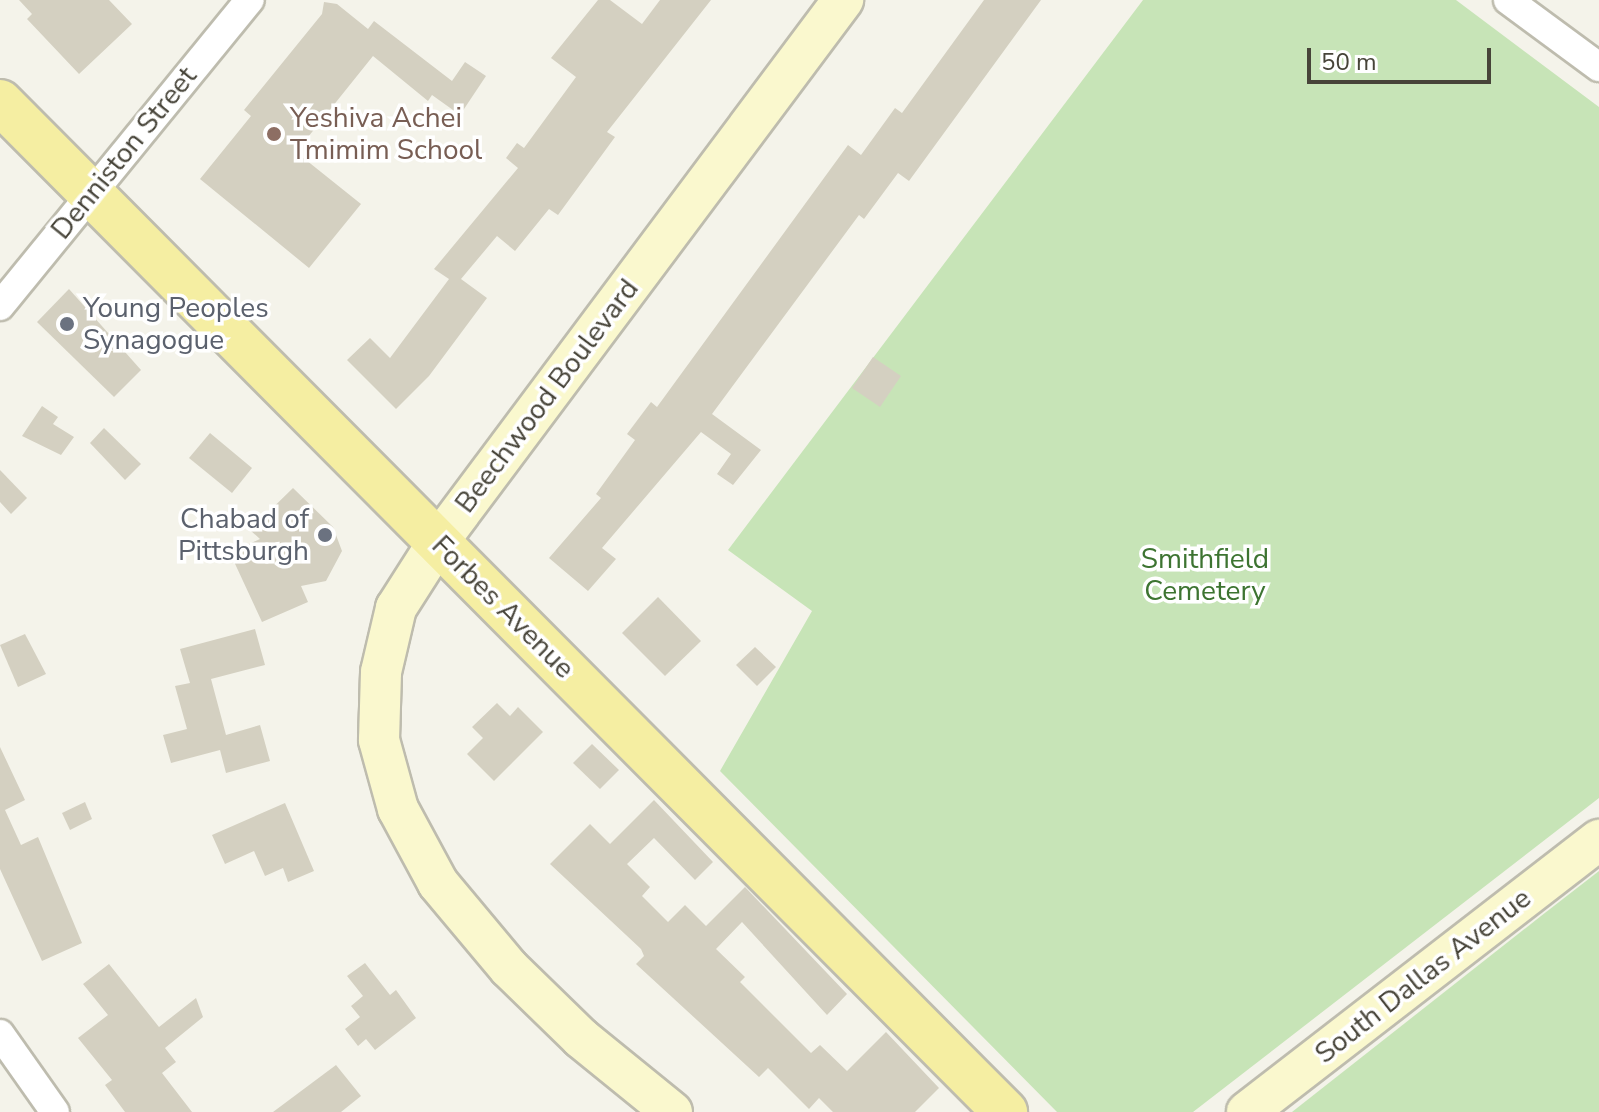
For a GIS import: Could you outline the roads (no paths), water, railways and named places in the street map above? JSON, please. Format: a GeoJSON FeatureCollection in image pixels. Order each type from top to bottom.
{"type":"FeatureCollection","features":[{"type":"Feature","properties":{"kind":"main road","name":"Beechwood Boulevard"},"geometry":{"type":"LineString","coordinates":[[672,1112],[581,1038],[502,960],[438,883],[398,809],[379,740],[381,672],[396,608],[438,542],[843,0]]}},
{"type":"Feature","properties":{"kind":"main road","name":"Forbes Avenue"},"geometry":{"type":"LineString","coordinates":[[0,102],[1005,1112]]}},
{"type":"Feature","properties":{"kind":"main road","name":"South Dallas Avenue"},"geometry":{"type":"LineString","coordinates":[[1247,1112],[1599,840]]}},
{"type":"Feature","properties":{"kind":"street","name":"Denniston Street"},"geometry":{"type":"LineString","coordinates":[[0,306],[250,0]]}},
{"type":"Feature","properties":{"kind":"street"},"geometry":{"type":"LineString","coordinates":[[1508,0],[1599,67]]}},
{"type":"Feature","properties":{"kind":"street"},"geometry":{"type":"LineString","coordinates":[[0,1034],[55,1112]]}},
{"type":"Feature","properties":{"kind":"place","name":"Yeshiva Achei Tmimim School"},"geometry":{"type":"Point","coordinates":[274,134]}},
{"type":"Feature","properties":{"kind":"place","name":"Young Peoples Synagogue"},"geometry":{"type":"Point","coordinates":[67,324]}},
{"type":"Feature","properties":{"kind":"place","name":"Chabad of Pittsburgh"},"geometry":{"type":"Point","coordinates":[325,535]}},
{"type":"Feature","properties":{"kind":"park label","name":"Smithfield Cemetery"},"geometry":{"type":"Point","coordinates":[1205,575]}}]}
